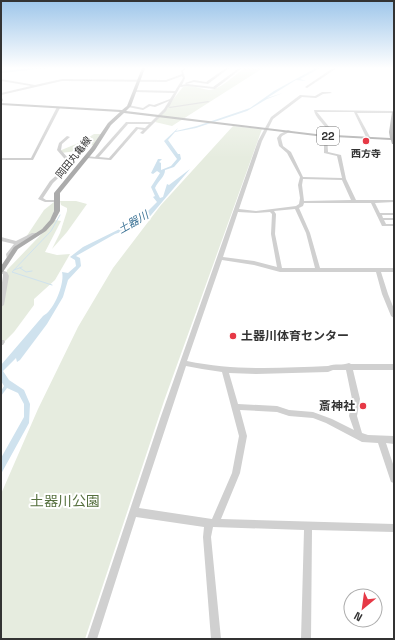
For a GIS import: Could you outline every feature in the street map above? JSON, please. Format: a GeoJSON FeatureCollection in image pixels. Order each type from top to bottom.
{"type":"FeatureCollection","features":[{"type":"Feature","properties":{"kind":"main road","name":"岡田丸亀線"},"geometry":{"type":"LineString","coordinates":[[1,271],[19,246],[48,226],[54,218],[57,193],[61,186],[87,157],[109,124],[129,106],[132,98]]}},
{"type":"Feature","properties":{"kind":"main road","name":"22"},"geometry":{"type":"LineString","coordinates":[[1,104],[159,114],[329,136],[393,138]]}},
{"type":"Feature","properties":{"kind":"main road"},"geometry":{"type":"LineString","coordinates":[[394,112],[391,132],[394,144]]}},
{"type":"Feature","properties":{"kind":"street"},"geometry":{"type":"LineString","coordinates":[[92,639],[260,141],[265,128],[272,118],[299,98]]}},
{"type":"Feature","properties":{"kind":"street"},"geometry":{"type":"LineString","coordinates":[[129,106],[143,109],[150,105],[154,106],[171,100]]}},
{"type":"Feature","properties":{"kind":"street"},"geometry":{"type":"LineString","coordinates":[[164,115],[170,107],[171,100]]}},
{"type":"Feature","properties":{"kind":"street"},"geometry":{"type":"LineString","coordinates":[[142,133],[171,100]]}},
{"type":"Feature","properties":{"kind":"street"},"geometry":{"type":"LineString","coordinates":[[170,107],[208,102]]}},
{"type":"Feature","properties":{"kind":"street"},"geometry":{"type":"LineString","coordinates":[[1,159],[32,159],[58,108]]}},
{"type":"Feature","properties":{"kind":"street"},"geometry":{"type":"LineString","coordinates":[[354,201],[344,179],[340,155],[326,153],[329,136],[326,124],[319,119],[315,111],[394,112]]}},
{"type":"Feature","properties":{"kind":"street"},"geometry":{"type":"LineString","coordinates":[[355,111],[368,137]]}},
{"type":"Feature","properties":{"kind":"street"},"geometry":{"type":"LineString","coordinates":[[96,158],[127,123],[150,123]]}},
{"type":"Feature","properties":{"kind":"street"},"geometry":{"type":"LineString","coordinates":[[87,157],[110,159],[137,128],[145,129]]}},
{"type":"Feature","properties":{"kind":"street"},"geometry":{"type":"LineString","coordinates":[[236,210],[256,212],[297,207],[301,205],[303,194],[300,189],[302,178],[289,152],[281,146],[279,138],[281,135],[289,131]]}},
{"type":"Feature","properties":{"kind":"street"},"geometry":{"type":"LineString","coordinates":[[57,201],[45,201],[40,198],[51,182],[71,164],[59,150],[60,144],[68,137]]}},
{"type":"Feature","properties":{"kind":"street"},"geometry":{"type":"LineString","coordinates":[[302,178],[344,179]]}},
{"type":"Feature","properties":{"kind":"street"},"geometry":{"type":"LineString","coordinates":[[302,202],[394,201]]}},
{"type":"Feature","properties":{"kind":"street"},"geometry":{"type":"LineString","coordinates":[[373,202],[384,225],[394,225]]}},
{"type":"Feature","properties":{"kind":"street"},"geometry":{"type":"LineString","coordinates":[[297,207],[308,233],[318,269]]}},
{"type":"Feature","properties":{"kind":"street"},"geometry":{"type":"LineString","coordinates":[[271,210],[274,214],[273,234],[280,270]]}},
{"type":"Feature","properties":{"kind":"street"},"geometry":{"type":"LineString","coordinates":[[380,216],[394,214]]}},
{"type":"Feature","properties":{"kind":"street"},"geometry":{"type":"LineString","coordinates":[[380,216],[394,219]]}},
{"type":"Feature","properties":{"kind":"street"},"geometry":{"type":"LineString","coordinates":[[9,258],[9,254],[17,244],[34,234],[37,234]]}},
{"type":"Feature","properties":{"kind":"street"},"geometry":{"type":"LineString","coordinates":[[1,239],[17,244]]}},
{"type":"Feature","properties":{"kind":"street"},"geometry":{"type":"LineString","coordinates":[[220,258],[254,263],[280,270],[394,270]]}},
{"type":"Feature","properties":{"kind":"street"},"geometry":{"type":"LineString","coordinates":[[378,270],[384,294],[394,316]]}},
{"type":"Feature","properties":{"kind":"street"},"geometry":{"type":"LineString","coordinates":[[1,271],[5,273],[6,276],[1,305]]}},
{"type":"Feature","properties":{"kind":"street"},"geometry":{"type":"LineString","coordinates":[[184,363],[209,369],[243,372],[328,369],[349,366],[394,367]]}},
{"type":"Feature","properties":{"kind":"street"},"geometry":{"type":"LineString","coordinates":[[349,366],[356,399],[353,416],[356,430],[362,438]]}},
{"type":"Feature","properties":{"kind":"street"},"geometry":{"type":"LineString","coordinates":[[216,639],[207,537],[212,523],[236,473],[243,436],[225,370]]}},
{"type":"Feature","properties":{"kind":"street"},"geometry":{"type":"LineString","coordinates":[[235,407],[277,409],[289,413],[320,416],[362,438],[394,440]]}},
{"type":"Feature","properties":{"kind":"street"},"geometry":{"type":"LineString","coordinates":[[381,440],[394,479]]}},
{"type":"Feature","properties":{"kind":"street"},"geometry":{"type":"LineString","coordinates":[[134,512],[212,523],[394,528]]}},
{"type":"Feature","properties":{"kind":"street"},"geometry":{"type":"LineString","coordinates":[[306,639],[308,526]]}},
{"type":"Feature","properties":{"kind":"green space"},"geometry":{"type":"Polygon","coordinates":[[[174,98],[216,98],[172,126],[155,122],[174,98]]]}},
{"type":"Feature","properties":{"kind":"green space","name":"土器川公園"},"geometry":{"type":"Polygon","coordinates":[[[233,126],[262,129],[164,401],[85,639],[1,639],[1,494],[38,409],[78,327],[113,268],[161,205],[233,126]]]}},
{"type":"Feature","properties":{"kind":"green space"},"geometry":{"type":"Polygon","coordinates":[[[94,134],[101,134],[94,145],[85,146],[85,150],[61,153],[59,151],[81,142],[94,134]]]}},
{"type":"Feature","properties":{"kind":"green space"},"geometry":{"type":"Polygon","coordinates":[[[60,201],[76,201],[87,204],[67,232],[52,249],[60,233],[67,211],[67,208],[61,205],[60,201]]]}},
{"type":"Feature","properties":{"kind":"green space"},"geometry":{"type":"Polygon","coordinates":[[[54,202],[53,214],[47,224],[42,229],[26,237],[44,210],[54,202]]]}},
{"type":"Feature","properties":{"kind":"green space"},"geometry":{"type":"Polygon","coordinates":[[[55,220],[61,221],[45,252],[57,255],[70,254],[55,280],[34,299],[34,305],[14,332],[1,343],[1,311],[7,270],[55,220]]]}},
{"type":"Feature","properties":{"kind":"water"},"geometry":{"type":"Polygon","coordinates":[[[264,98],[270,98],[247,111],[196,128],[175,132],[168,140],[178,154],[180,154],[181,159],[174,167],[165,170],[164,175],[156,186],[155,188],[160,198],[163,197],[167,184],[169,185],[190,169],[146,221],[145,220],[115,234],[76,256],[80,258],[81,266],[68,280],[63,297],[47,324],[20,360],[17,362],[16,358],[3,371],[9,380],[24,390],[30,404],[29,423],[1,474],[1,458],[24,417],[24,404],[18,393],[7,388],[1,396],[1,391],[4,386],[1,381],[1,365],[55,303],[62,283],[62,272],[68,273],[76,266],[75,260],[70,257],[83,247],[140,219],[157,202],[153,197],[155,196],[151,187],[160,173],[157,171],[153,174],[151,173],[158,159],[162,159],[159,162],[161,163],[161,170],[171,166],[177,159],[164,141],[178,128],[176,131],[197,126],[250,108],[264,98]]]}},
{"type":"Feature","properties":{"kind":"waterway"},"geometry":{"type":"LineString","coordinates":[[52,285],[12,272],[51,231],[60,215]]}},
{"type":"Feature","properties":{"kind":"waterway"},"geometry":{"type":"LineString","coordinates":[[14,270],[22,267]]}},
{"type":"Feature","properties":{"kind":"waterway"},"geometry":{"type":"LineString","coordinates":[[20,268],[26,272],[32,271]]}},
{"type":"Feature","properties":{"kind":"place","name":"西方寺"},"geometry":{"type":"Point","coordinates":[366,141]}},
{"type":"Feature","properties":{"kind":"place","name":"土器川体育センター"},"geometry":{"type":"Point","coordinates":[233,336]}},
{"type":"Feature","properties":{"kind":"place","name":"斎神社"},"geometry":{"type":"Point","coordinates":[363,406]}},
{"type":"Feature","properties":{"kind":"water label","name":"土器川"},"geometry":{"type":"Point","coordinates":[133,222]}}]}
